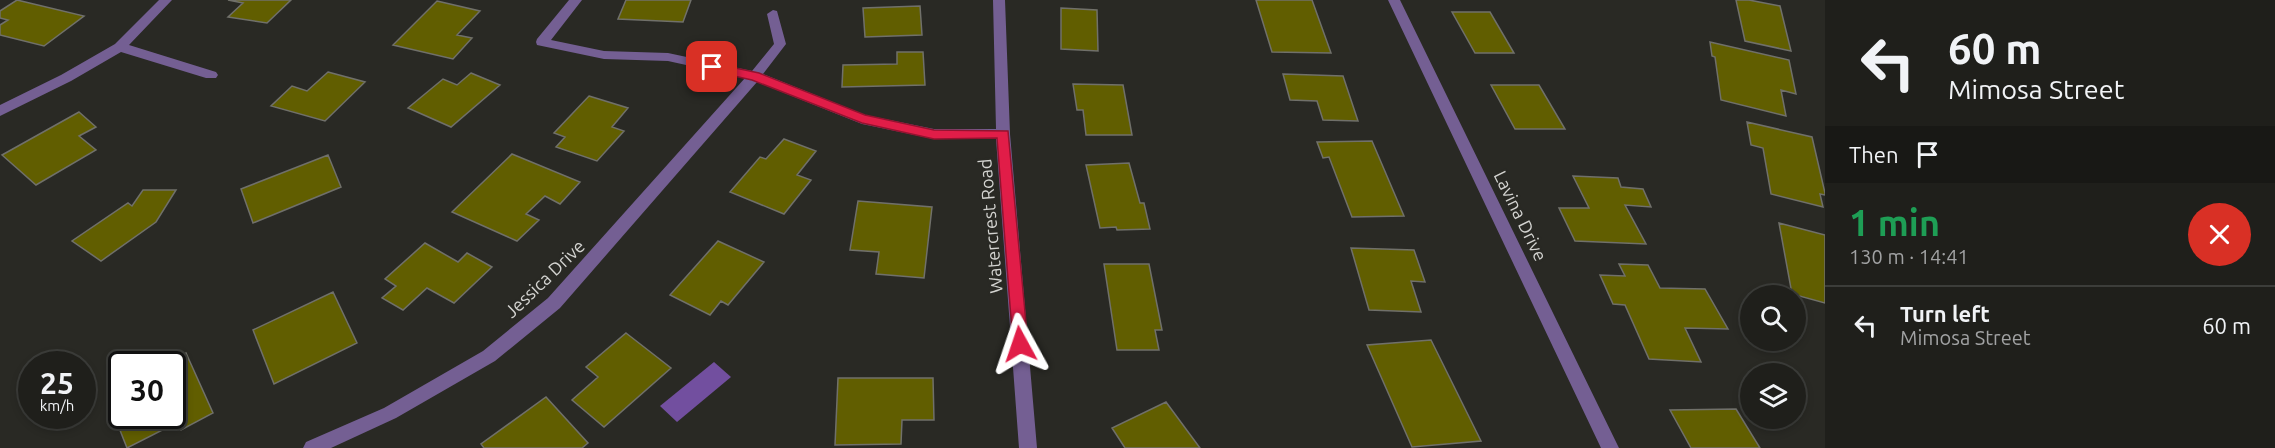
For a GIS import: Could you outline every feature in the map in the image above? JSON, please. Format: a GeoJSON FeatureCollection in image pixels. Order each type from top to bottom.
{"type":"FeatureCollection","features":[{"type":"Feature","properties":{"kind":"street"},"geometry":{"type":"LineString","coordinates":[[0,111],[66,78],[120,47],[166,0]]}},
{"type":"Feature","properties":{"kind":"street"},"geometry":{"type":"LineString","coordinates":[[576,0],[542,42],[604,55],[668,57],[755,76],[862,118],[934,134],[1003,134]]}},
{"type":"Feature","properties":{"kind":"street","name":"Watercrest Road"},"geometry":{"type":"LineString","coordinates":[[999,0],[1003,134],[1028,448]]}},
{"type":"Feature","properties":{"kind":"street","name":"Lavina Drive"},"geometry":{"type":"LineString","coordinates":[[1394,0],[1610,448]]}},
{"type":"Feature","properties":{"kind":"street","name":"Jessica Drive"},"geometry":{"type":"LineString","coordinates":[[312,448],[390,413],[489,356],[554,303],[755,76],[780,44],[773,14]]}},
{"type":"Feature","properties":{"kind":"street"},"geometry":{"type":"LineString","coordinates":[[120,47],[211,75]]}},
{"type":"Feature","properties":{"kind":"shaded area"},"geometry":{"type":"Polygon","coordinates":[[[714,362],[731,377],[677,422],[660,406],[714,362]]]}},
{"type":"Feature","properties":{"kind":"building"},"geometry":{"type":"Polygon","coordinates":[[[17,0],[84,16],[44,46],[0,35],[0,25],[8,20],[0,18],[0,11],[17,0]]]}},
{"type":"Feature","properties":{"kind":"building"},"geometry":{"type":"Polygon","coordinates":[[[228,0],[291,0],[267,23],[228,17],[243,3],[228,0]]]}},
{"type":"Feature","properties":{"kind":"building"},"geometry":{"type":"Polygon","coordinates":[[[626,0],[691,0],[683,22],[618,19],[626,0]]]}},
{"type":"Feature","properties":{"kind":"building"},"geometry":{"type":"Polygon","coordinates":[[[1256,0],[1312,0],[1331,53],[1272,52],[1256,0]]]}},
{"type":"Feature","properties":{"kind":"building"},"geometry":{"type":"Polygon","coordinates":[[[1736,0],[1780,6],[1791,51],[1745,41],[1736,0]]]}},
{"type":"Feature","properties":{"kind":"building"},"geometry":{"type":"Polygon","coordinates":[[[437,1],[480,11],[457,35],[472,38],[453,59],[393,45],[437,1]]]}},
{"type":"Feature","properties":{"kind":"building"},"geometry":{"type":"Polygon","coordinates":[[[920,6],[922,35],[865,37],[863,8],[920,6]]]}},
{"type":"Feature","properties":{"kind":"building"},"geometry":{"type":"Polygon","coordinates":[[[1061,8],[1097,10],[1098,51],[1061,49],[1061,8]]]}},
{"type":"Feature","properties":{"kind":"building"},"geometry":{"type":"Polygon","coordinates":[[[1452,12],[1490,12],[1514,53],[1475,53],[1452,12]]]}},
{"type":"Feature","properties":{"kind":"building"},"geometry":{"type":"Polygon","coordinates":[[[1710,42],[1789,60],[1796,94],[1781,90],[1786,116],[1721,100],[1715,57],[1712,56],[1710,42]]]}},
{"type":"Feature","properties":{"kind":"building"},"geometry":{"type":"Polygon","coordinates":[[[897,52],[923,52],[925,85],[842,87],[843,65],[897,64],[897,52]]]}},
{"type":"Feature","properties":{"kind":"building"},"geometry":{"type":"Polygon","coordinates":[[[328,72],[365,82],[325,121],[271,106],[292,86],[307,91],[328,72]]]}},
{"type":"Feature","properties":{"kind":"building"},"geometry":{"type":"Polygon","coordinates":[[[471,73],[500,85],[451,127],[408,108],[443,79],[457,85],[471,73]]]}},
{"type":"Feature","properties":{"kind":"building"},"geometry":{"type":"Polygon","coordinates":[[[1283,74],[1343,76],[1358,121],[1323,120],[1317,101],[1290,100],[1283,74]]]}},
{"type":"Feature","properties":{"kind":"building"},"geometry":{"type":"Polygon","coordinates":[[[1073,84],[1123,85],[1132,135],[1086,135],[1083,110],[1077,110],[1073,84]]]}},
{"type":"Feature","properties":{"kind":"building"},"geometry":{"type":"Polygon","coordinates":[[[1491,85],[1539,85],[1565,129],[1515,129],[1491,85]]]}},
{"type":"Feature","properties":{"kind":"building"},"geometry":{"type":"Polygon","coordinates":[[[589,96],[628,108],[612,127],[624,131],[597,161],[556,147],[565,137],[554,133],[589,96]]]}},
{"type":"Feature","properties":{"kind":"building"},"geometry":{"type":"Polygon","coordinates":[[[79,112],[96,127],[79,136],[96,150],[36,185],[2,155],[79,112]]]}},
{"type":"Feature","properties":{"kind":"building"},"geometry":{"type":"Polygon","coordinates":[[[1747,122],[1812,137],[1825,193],[1825,195],[1820,194],[1823,207],[1771,194],[1763,148],[1751,145],[1747,122]]]}},
{"type":"Feature","properties":{"kind":"building"},"geometry":{"type":"Polygon","coordinates":[[[784,139],[816,151],[797,175],[811,180],[784,214],[730,192],[760,157],[766,159],[784,139]]]}},
{"type":"Feature","properties":{"kind":"building"},"geometry":{"type":"Polygon","coordinates":[[[1372,141],[1404,216],[1352,217],[1329,157],[1323,158],[1317,142],[1372,141]]]}},
{"type":"Feature","properties":{"kind":"building"},"geometry":{"type":"Polygon","coordinates":[[[512,154],[580,182],[560,204],[545,196],[526,214],[539,220],[517,241],[452,212],[512,154]]]}},
{"type":"Feature","properties":{"kind":"building"},"geometry":{"type":"Polygon","coordinates":[[[328,155],[341,187],[253,223],[241,189],[328,155]]]}},
{"type":"Feature","properties":{"kind":"building"},"geometry":{"type":"Polygon","coordinates":[[[1129,163],[1140,203],[1144,203],[1150,229],[1100,228],[1086,165],[1129,163]]]}},
{"type":"Feature","properties":{"kind":"building"},"geometry":{"type":"Polygon","coordinates":[[[1573,176],[1618,178],[1621,187],[1643,189],[1651,207],[1625,205],[1646,244],[1575,241],[1559,208],[1589,208],[1573,176]]]}},
{"type":"Feature","properties":{"kind":"building"},"geometry":{"type":"Polygon","coordinates":[[[143,190],[176,190],[156,222],[101,261],[72,241],[128,203],[132,206],[143,190]]]}},
{"type":"Feature","properties":{"kind":"building"},"geometry":{"type":"Polygon","coordinates":[[[858,201],[932,207],[924,278],[876,274],[879,252],[850,250],[858,201]]]}},
{"type":"Feature","properties":{"kind":"building"},"geometry":{"type":"Polygon","coordinates":[[[1779,223],[1825,235],[1825,303],[1806,298],[1806,285],[1790,285],[1779,223]]]}},
{"type":"Feature","properties":{"kind":"building"},"geometry":{"type":"Polygon","coordinates":[[[718,241],[764,262],[728,305],[721,301],[710,315],[670,295],[718,241]]]}},
{"type":"Feature","properties":{"kind":"building"},"geometry":{"type":"Polygon","coordinates":[[[425,243],[458,262],[467,253],[492,267],[454,303],[427,288],[403,310],[382,298],[396,286],[385,279],[425,243]]]}},
{"type":"Feature","properties":{"kind":"building"},"geometry":{"type":"Polygon","coordinates":[[[1351,248],[1414,250],[1425,282],[1411,281],[1421,312],[1369,310],[1351,248]]]}},
{"type":"Feature","properties":{"kind":"building"},"geometry":{"type":"Polygon","coordinates":[[[1104,264],[1149,264],[1162,330],[1155,330],[1159,350],[1117,350],[1104,264]]]}},
{"type":"Feature","properties":{"kind":"building"},"geometry":{"type":"Polygon","coordinates":[[[1619,264],[1648,265],[1660,288],[1705,289],[1728,329],[1685,328],[1701,362],[1649,359],[1625,305],[1613,304],[1600,275],[1625,276],[1619,264]]]}},
{"type":"Feature","properties":{"kind":"building"},"geometry":{"type":"Polygon","coordinates":[[[333,292],[357,343],[274,384],[253,330],[333,292]]]}},
{"type":"Feature","properties":{"kind":"building"},"geometry":{"type":"Polygon","coordinates":[[[626,333],[671,368],[604,427],[572,400],[598,377],[586,367],[626,333]]]}},
{"type":"Feature","properties":{"kind":"building"},"geometry":{"type":"Polygon","coordinates":[[[1431,340],[1481,441],[1412,447],[1367,345],[1431,340]]]}},
{"type":"Feature","properties":{"kind":"building"},"geometry":{"type":"Polygon","coordinates":[[[186,353],[213,413],[186,427],[186,353]]]}},
{"type":"Feature","properties":{"kind":"building"},"geometry":{"type":"Polygon","coordinates":[[[838,378],[933,378],[934,420],[902,420],[901,444],[835,445],[838,378]]]}},
{"type":"Feature","properties":{"kind":"building"},"geometry":{"type":"Polygon","coordinates":[[[546,397],[588,443],[582,448],[484,448],[481,444],[546,397]]]}},
{"type":"Feature","properties":{"kind":"building"},"geometry":{"type":"Polygon","coordinates":[[[1166,402],[1200,448],[1125,448],[1112,428],[1166,402]]]}},
{"type":"Feature","properties":{"kind":"building"},"geometry":{"type":"Polygon","coordinates":[[[1736,409],[1740,416],[1740,429],[1748,429],[1760,448],[1691,448],[1670,410],[1736,409]]]}},
{"type":"Feature","properties":{"kind":"building"},"geometry":{"type":"Polygon","coordinates":[[[120,429],[164,429],[127,448],[120,429]]]}},
{"type":"Feature","properties":{"kind":"route"},"geometry":{"type":"LineString","coordinates":[[712,67],[755,76],[862,118],[934,134],[1003,134],[1020,344]]}}]}
